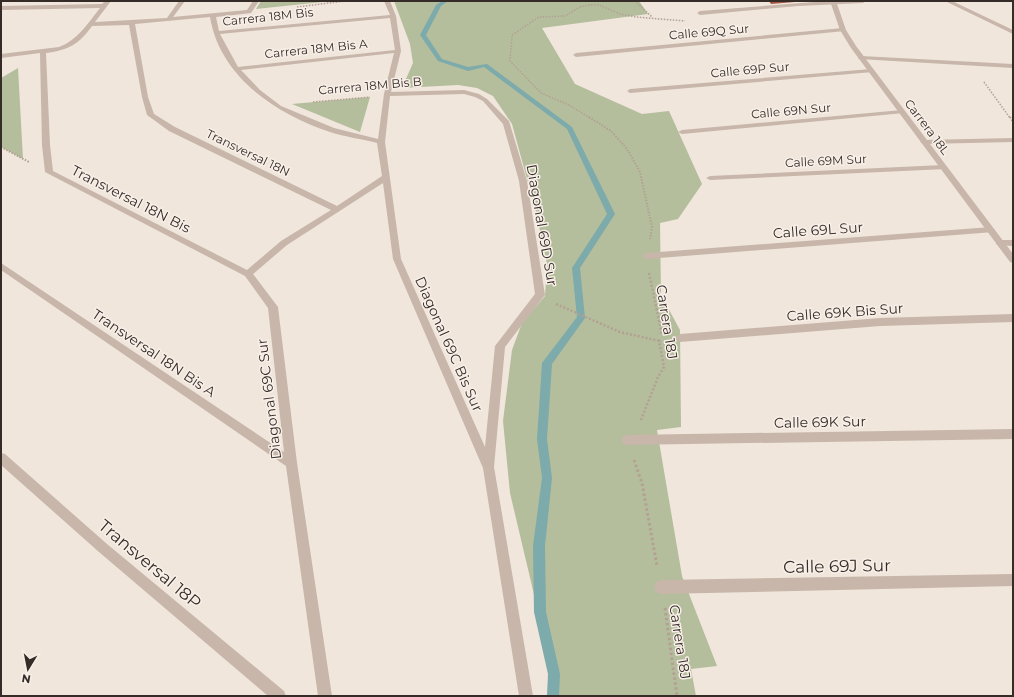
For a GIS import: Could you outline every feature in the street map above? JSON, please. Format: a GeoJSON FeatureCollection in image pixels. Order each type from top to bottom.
{"type":"FeatureCollection","features":[{"type":"Feature","properties":{"kind":"street"},"geometry":{"type":"LineString","coordinates":[[169,19],[182,1]]}},
{"type":"Feature","properties":{"kind":"street"},"geometry":{"type":"LineString","coordinates":[[92,24],[132,23],[249,12],[256,1]]}},
{"type":"Feature","properties":{"kind":"street","name":"Diagonal 69C Bis Sur"},"geometry":{"type":"LineString","coordinates":[[387,1],[393,16],[398,50],[387,94],[381,142],[397,259],[489,468],[526,696]]}},
{"type":"Feature","properties":{"kind":"street"},"geometry":{"type":"LineString","coordinates":[[762,1],[766,7]]}},
{"type":"Feature","properties":{"kind":"street"},"geometry":{"type":"LineString","coordinates":[[700,13],[833,2],[863,1]]}},
{"type":"Feature","properties":{"kind":"street"},"geometry":{"type":"LineString","coordinates":[[948,1],[1013,32]]}},
{"type":"Feature","properties":{"kind":"street","name":"Carrera 18L"},"geometry":{"type":"LineString","coordinates":[[833,2],[843,30],[861,58],[1013,260]]}},
{"type":"Feature","properties":{"kind":"street"},"geometry":{"type":"LineString","coordinates":[[1,8],[106,4]]}},
{"type":"Feature","properties":{"kind":"street"},"geometry":{"type":"LineString","coordinates":[[1,56],[43,52],[63,48],[70,44],[92,24],[106,4]]}},
{"type":"Feature","properties":{"kind":"street"},"geometry":{"type":"LineString","coordinates":[[213,16],[216,33],[236,68],[258,91],[279,106],[332,130],[381,142]]}},
{"type":"Feature","properties":{"kind":"street","name":"Carrera 18M Bis"},"geometry":{"type":"LineString","coordinates":[[216,33],[393,16]]}},
{"type":"Feature","properties":{"kind":"street","name":"Transversal 18N"},"geometry":{"type":"LineString","coordinates":[[132,23],[145,97],[150,115],[172,129],[337,210]]}},
{"type":"Feature","properties":{"kind":"street","name":"Calle 69Q Sur"},"geometry":{"type":"LineString","coordinates":[[576,54],[843,30]]}},
{"type":"Feature","properties":{"kind":"street","name":"Carrera 18M Bis A"},"geometry":{"type":"LineString","coordinates":[[236,68],[398,50]]}},
{"type":"Feature","properties":{"kind":"street"},"geometry":{"type":"LineString","coordinates":[[43,52],[46,145],[49,172]]}},
{"type":"Feature","properties":{"kind":"street"},"geometry":{"type":"LineString","coordinates":[[1,62],[9,56]]}},
{"type":"Feature","properties":{"kind":"street"},"geometry":{"type":"LineString","coordinates":[[861,58],[1013,66]]}},
{"type":"Feature","properties":{"kind":"street","name":"Calle 69P Sur"},"geometry":{"type":"LineString","coordinates":[[630,91],[871,71]]}},
{"type":"Feature","properties":{"kind":"street","name":"Carrera 18M Bis B"},"geometry":{"type":"LineString","coordinates":[[387,94],[464,92]]}},
{"type":"Feature","properties":{"kind":"street","name":"Diagonal 69D Sur"},"geometry":{"type":"LineString","coordinates":[[464,92],[476,95],[485,100],[506,123],[523,181],[540,295],[500,346],[489,468]]}},
{"type":"Feature","properties":{"kind":"street","name":"Calle 69N Sur"},"geometry":{"type":"LineString","coordinates":[[682,132],[902,112]]}},
{"type":"Feature","properties":{"kind":"street"},"geometry":{"type":"LineString","coordinates":[[924,142],[1013,140]]}},
{"type":"Feature","properties":{"kind":"street","name":"Calle 69M Sur"},"geometry":{"type":"LineString","coordinates":[[710,178],[943,167]]}},
{"type":"Feature","properties":{"kind":"street","name":"Transversal 18N Bis"},"geometry":{"type":"LineString","coordinates":[[49,172],[248,274]]}},
{"type":"Feature","properties":{"kind":"street"},"geometry":{"type":"LineString","coordinates":[[248,274],[284,242],[337,210],[386,177]]}},
{"type":"Feature","properties":{"kind":"street","name":"Calle 69L Sur"},"geometry":{"type":"LineString","coordinates":[[646,256],[991,230]]}},
{"type":"Feature","properties":{"kind":"street"},"geometry":{"type":"LineString","coordinates":[[1000,243],[1013,243]]}},
{"type":"Feature","properties":{"kind":"street","name":"Transversal 18N Bis A"},"geometry":{"type":"LineString","coordinates":[[1,266],[292,463]]}},
{"type":"Feature","properties":{"kind":"street","name":"Diagonal 69C Sur"},"geometry":{"type":"LineString","coordinates":[[248,274],[273,307],[292,463],[325,696]]}},
{"type":"Feature","properties":{"kind":"street","name":"Calle 69K Bis Sur"},"geometry":{"type":"LineString","coordinates":[[680,338],[880,322],[1013,318]]}},
{"type":"Feature","properties":{"kind":"street","name":"Calle 69K Sur"},"geometry":{"type":"LineString","coordinates":[[627,440],[1013,434]]}},
{"type":"Feature","properties":{"kind":"street","name":"Transversal 18P"},"geometry":{"type":"LineString","coordinates":[[1,458],[103,548],[279,696]]}},
{"type":"Feature","properties":{"kind":"street","name":"Calle 69J Sur"},"geometry":{"type":"LineString","coordinates":[[661,587],[1013,580]]}},
{"type":"Feature","properties":{"kind":"path"},"geometry":{"type":"LineString","coordinates":[[635,1],[652,18],[700,22],[700,13]]}},
{"type":"Feature","properties":{"kind":"path","name":"Carrera 18J"},"geometry":{"type":"LineString","coordinates":[[652,18],[620,14],[599,5],[580,7],[565,16],[539,17],[512,35],[510,61],[541,93],[569,105],[611,132],[627,149],[640,172],[652,227],[646,256],[662,337],[659,341],[664,367],[658,377],[642,418],[627,440],[642,483],[661,587],[677,696]]}},
{"type":"Feature","properties":{"kind":"path"},"geometry":{"type":"LineString","coordinates":[[971,63],[1013,122]]}},
{"type":"Feature","properties":{"kind":"path","name":"Carrera 18M Bis B"},"geometry":{"type":"LineString","coordinates":[[279,106],[387,94]]}},
{"type":"Feature","properties":{"kind":"path","name":"Transversal 18N Bis"},"geometry":{"type":"LineString","coordinates":[[1,147],[49,172]]}},
{"type":"Feature","properties":{"kind":"path"},"geometry":{"type":"LineString","coordinates":[[566,309],[598,325],[635,338],[659,341],[680,338]]}},
{"type":"Feature","properties":{"kind":"green space"},"geometry":{"type":"Polygon","coordinates":[[[261,1],[332,1],[256,9],[261,1]]]}},
{"type":"Feature","properties":{"kind":"green space"},"geometry":{"type":"Polygon","coordinates":[[[394,1],[639,1],[648,14],[542,28],[575,84],[642,114],[669,111],[702,184],[678,219],[660,223],[661,295],[680,330],[681,427],[657,430],[682,576],[717,666],[691,669],[696,696],[558,696],[510,493],[503,421],[512,350],[522,323],[545,296],[547,264],[536,212],[512,124],[493,96],[477,88],[458,85],[402,88],[413,63],[410,44],[394,1]]]}},
{"type":"Feature","properties":{"kind":"green space"},"geometry":{"type":"Polygon","coordinates":[[[18,68],[23,159],[1,147],[1,78],[18,68]]]}},
{"type":"Feature","properties":{"kind":"green space"},"geometry":{"type":"Polygon","coordinates":[[[370,97],[360,132],[292,104],[370,97]]]}},
{"type":"Feature","properties":{"kind":"waterway"},"geometry":{"type":"LineString","coordinates":[[445,1],[439,5],[423,35],[440,60],[468,69],[485,65],[570,128],[611,214],[576,268],[581,318],[547,363],[542,439],[547,478],[539,546],[540,612],[554,674],[553,696]]}}]}
